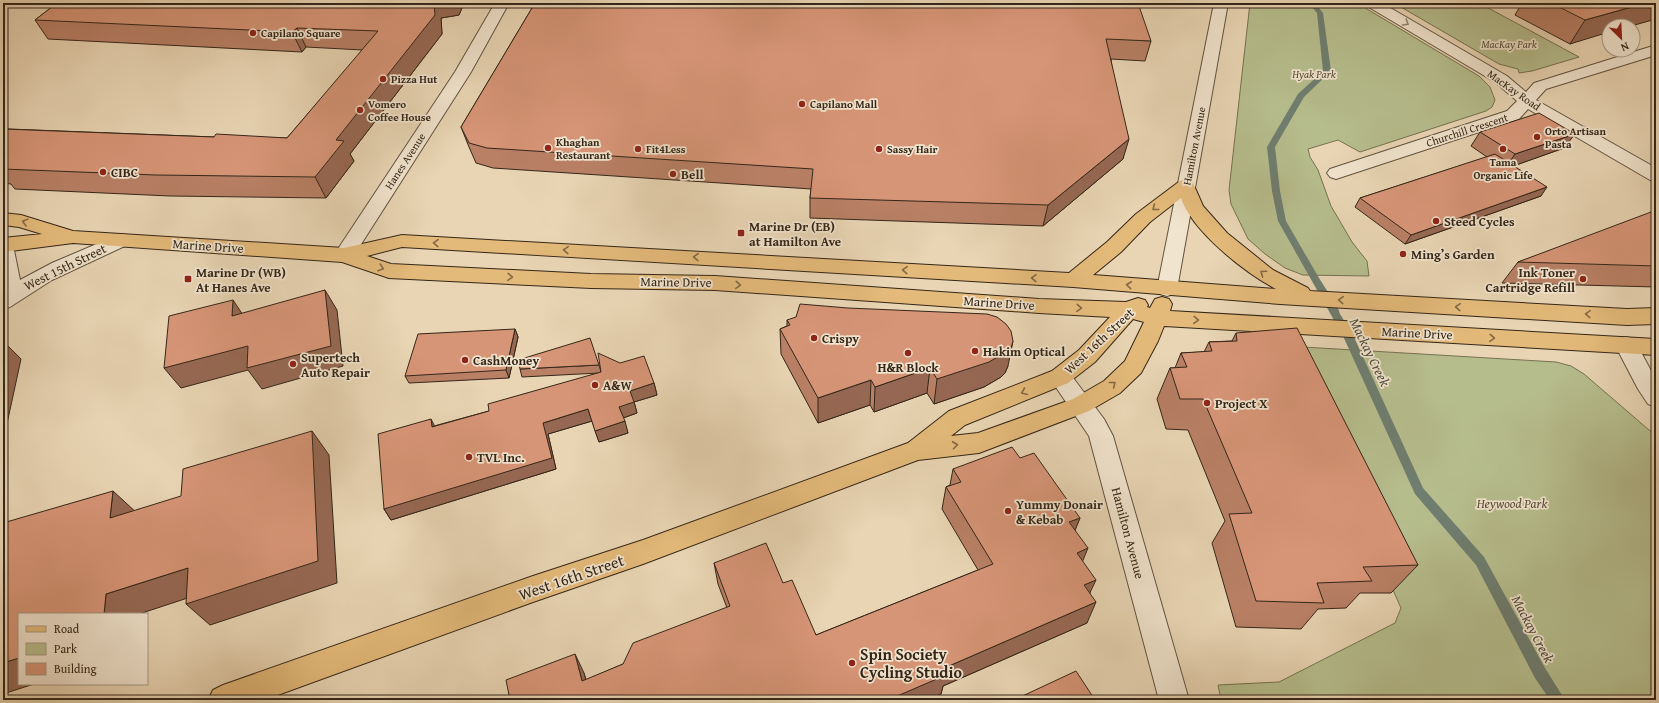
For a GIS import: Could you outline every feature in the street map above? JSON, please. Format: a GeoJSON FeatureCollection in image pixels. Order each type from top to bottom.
{"type":"FeatureCollection","features":[{"type":"Feature","properties":{"kind":"main road"},"geometry":{"type":"LineString","coordinates":[[1073,280],[1114,247],[1143,218],[1186,185],[1194,208],[1220,238],[1266,275],[1310,298]]}},
{"type":"Feature","properties":{"kind":"main road","name":"Marine Drive"},"geometry":{"type":"LineString","coordinates":[[3,219],[21,220],[73,237]]}},
{"type":"Feature","properties":{"kind":"main road","name":"Marine Drive"},"geometry":{"type":"LineString","coordinates":[[3,245],[73,237],[344,255],[389,271],[591,281],[715,283],[1129,310],[1158,318],[1656,347]]}},
{"type":"Feature","properties":{"kind":"main road","name":"Marine Drive"},"geometry":{"type":"LineString","coordinates":[[344,255],[402,241],[1073,280],[1168,289],[1371,302],[1627,317],[1656,316]]}},
{"type":"Feature","properties":{"kind":"main road","name":"West 16th Street"},"geometry":{"type":"LineString","coordinates":[[917,450],[957,418],[1060,377],[1087,356],[1129,310],[1168,289]]}},
{"type":"Feature","properties":{"kind":"main road","name":"West 16th Street"},"geometry":{"type":"LineString","coordinates":[[223,700],[533,589],[643,552],[917,450],[979,443],[1080,405],[1112,387],[1133,367],[1158,318],[1168,289]]}},
{"type":"Feature","properties":{"kind":"street","name":"Hanes Avenue"},"geometry":{"type":"LineString","coordinates":[[344,255],[463,72],[502,3]]}},
{"type":"Feature","properties":{"kind":"street","name":"Hamilton Avenue"},"geometry":{"type":"LineString","coordinates":[[1168,289],[1186,185],[1221,3]]}},
{"type":"Feature","properties":{"kind":"street","name":"MacKay Road"},"geometry":{"type":"LineString","coordinates":[[1372,3],[1501,79],[1527,101],[1656,176]]}},
{"type":"Feature","properties":{"kind":"street","name":"Churchill Crescent"},"geometry":{"type":"LineString","coordinates":[[1336,173],[1513,115],[1540,86],[1656,50]]}},
{"type":"Feature","properties":{"kind":"street","name":"West 15th Street"},"geometry":{"type":"LineString","coordinates":[[7,298],[45,275],[120,240]]}},
{"type":"Feature","properties":{"kind":"street","name":"West 15th Street"},"geometry":{"type":"LineString","coordinates":[[3,245],[10,274],[7,298]]}},
{"type":"Feature","properties":{"kind":"street"},"geometry":{"type":"LineString","coordinates":[[1626,345],[1646,383],[1656,398]]}},
{"type":"Feature","properties":{"kind":"street","name":"Hamilton Avenue"},"geometry":{"type":"LineString","coordinates":[[1060,377],[1101,436],[1174,700]]}},
{"type":"Feature","properties":{"kind":"green space","name":"Hyak Park"},"geometry":{"type":"Polygon","coordinates":[[[1250,3],[1357,3],[1479,76],[1490,87],[1495,100],[1492,107],[1486,111],[1360,152],[1338,140],[1308,149],[1310,157],[1318,170],[1331,206],[1352,242],[1367,261],[1369,276],[1303,275],[1285,268],[1265,254],[1248,239],[1231,204],[1229,190],[1250,3]]]}},
{"type":"Feature","properties":{"kind":"green space","name":"MacKay Park"},"geometry":{"type":"Polygon","coordinates":[[[1394,3],[1479,3],[1579,57],[1532,71],[1519,73],[1518,69],[1499,64],[1394,3]]]}},
{"type":"Feature","properties":{"kind":"green space","name":"Heywood Park"},"geometry":{"type":"Polygon","coordinates":[[[1286,346],[1556,362],[1571,366],[1584,374],[1656,436],[1656,700],[1221,700],[1218,685],[1279,682],[1395,623],[1401,608],[1286,346]]]}},
{"type":"Feature","properties":{"kind":"building"},"geometry":{"type":"Polygon","coordinates":[[[57,3],[434,3],[435,15],[336,140],[344,141],[315,177],[156,175],[3,169],[3,129],[214,137],[216,134],[287,138],[378,31],[297,28],[292,32],[35,20],[57,3]]]}},
{"type":"Feature","properties":{"kind":"building","name":"Capilano Mall"},"geometry":{"type":"Polygon","coordinates":[[[535,3],[1138,3],[1151,41],[1106,39],[1129,139],[1048,205],[810,198],[813,169],[487,148],[469,143],[461,127],[535,3]]]}},
{"type":"Feature","properties":{"kind":"building"},"geometry":{"type":"Polygon","coordinates":[[[1551,3],[1646,3],[1585,20],[1551,3]]]}},
{"type":"Feature","properties":{"kind":"building"},"geometry":{"type":"Polygon","coordinates":[[[1539,113],[1575,134],[1515,154],[1480,132],[1539,113]]]}},
{"type":"Feature","properties":{"kind":"building"},"geometry":{"type":"Polygon","coordinates":[[[1495,154],[1547,187],[1411,235],[1360,198],[1495,154]]]}},
{"type":"Feature","properties":{"kind":"building"},"geometry":{"type":"Polygon","coordinates":[[[1651,212],[1656,215],[1656,266],[1518,262],[1651,212]]]}},
{"type":"Feature","properties":{"kind":"building"},"geometry":{"type":"Polygon","coordinates":[[[325,290],[331,346],[247,368],[248,346],[164,368],[169,316],[233,300],[232,316],[325,290]]]}},
{"type":"Feature","properties":{"kind":"building"},"geometry":{"type":"Polygon","coordinates":[[[800,304],[848,308],[987,314],[997,317],[1006,324],[1011,331],[1013,341],[1011,348],[989,362],[937,379],[930,368],[875,387],[871,380],[818,398],[780,329],[790,325],[787,320],[796,317],[800,304]]]}},
{"type":"Feature","properties":{"kind":"building"},"geometry":{"type":"Polygon","coordinates":[[[1297,328],[1418,565],[1363,567],[1372,581],[1317,583],[1324,603],[1256,601],[1229,514],[1252,513],[1203,399],[1180,399],[1170,368],[1187,367],[1181,353],[1212,351],[1209,342],[1237,341],[1236,333],[1297,328]]]}},
{"type":"Feature","properties":{"kind":"building","name":"CashMoney"},"geometry":{"type":"Polygon","coordinates":[[[515,329],[506,370],[405,376],[418,334],[515,329]]]}},
{"type":"Feature","properties":{"kind":"building"},"geometry":{"type":"Polygon","coordinates":[[[590,338],[599,365],[520,369],[518,360],[590,338]]]}},
{"type":"Feature","properties":{"kind":"building"},"geometry":{"type":"Polygon","coordinates":[[[598,353],[620,363],[644,356],[654,383],[630,391],[634,402],[619,407],[625,421],[595,431],[588,409],[543,423],[552,458],[384,509],[378,434],[431,419],[432,427],[489,411],[488,404],[601,372],[598,353]]]}},
{"type":"Feature","properties":{"kind":"building"},"geometry":{"type":"Polygon","coordinates":[[[312,431],[318,561],[186,604],[188,568],[106,594],[104,613],[18,613],[18,658],[3,663],[3,523],[113,491],[110,518],[181,496],[183,469],[312,431]]]}},
{"type":"Feature","properties":{"kind":"building"},"geometry":{"type":"Polygon","coordinates":[[[1012,447],[1020,458],[1034,453],[1080,518],[1069,522],[1088,548],[1077,553],[1096,580],[1084,585],[1096,602],[942,669],[946,675],[888,700],[510,700],[506,680],[575,654],[582,681],[623,664],[633,643],[730,606],[714,563],[766,543],[783,583],[792,580],[816,635],[993,564],[946,487],[961,482],[953,469],[1012,447]]]}},
{"type":"Feature","properties":{"kind":"building"},"geometry":{"type":"Polygon","coordinates":[[[1076,671],[1095,700],[1014,700],[1076,671]]]}},
{"type":"Feature","properties":{"kind":"waterway","name":"Mackay Creek"},"geometry":{"type":"LineString","coordinates":[[1312,3],[1320,13],[1327,71],[1301,96],[1271,147],[1276,191],[1282,221],[1315,280],[1335,310],[1335,314],[1348,335],[1419,491],[1480,561],[1540,673],[1558,700]]}},
{"type":"Feature","properties":{"kind":"place","name":"Capilano Square"},"geometry":{"type":"Point","coordinates":[253,33]}},
{"type":"Feature","properties":{"kind":"place","name":"Pizza Hut"},"geometry":{"type":"Point","coordinates":[383,79]}},
{"type":"Feature","properties":{"kind":"place","name":"Capilano Mall"},"geometry":{"type":"Point","coordinates":[802,104]}},
{"type":"Feature","properties":{"kind":"place","name":"Vomero Coffee House"},"geometry":{"type":"Point","coordinates":[360,110]}},
{"type":"Feature","properties":{"kind":"place","name":"Orto Artisan Pasta"},"geometry":{"type":"Point","coordinates":[1537,137]}},
{"type":"Feature","properties":{"kind":"place","name":"Khaghan Restaurant"},"geometry":{"type":"Point","coordinates":[548,148]}},
{"type":"Feature","properties":{"kind":"place","name":"Fit4Less"},"geometry":{"type":"Point","coordinates":[638,149]}},
{"type":"Feature","properties":{"kind":"place","name":"Sassy Hair"},"geometry":{"type":"Point","coordinates":[879,149]}},
{"type":"Feature","properties":{"kind":"place","name":"Tama Organic Life"},"geometry":{"type":"Point","coordinates":[1503,149]}},
{"type":"Feature","properties":{"kind":"place","name":"CIBC"},"geometry":{"type":"Point","coordinates":[103,172]}},
{"type":"Feature","properties":{"kind":"place","name":"Bell"},"geometry":{"type":"Point","coordinates":[673,174]}},
{"type":"Feature","properties":{"kind":"place","name":"Steed Cycles"},"geometry":{"type":"Point","coordinates":[1436,221]}},
{"type":"Feature","properties":{"kind":"place","name":"Marine Dr (EB) at Hamilton Ave"},"geometry":{"type":"Point","coordinates":[741,233]}},
{"type":"Feature","properties":{"kind":"place","name":"Ming’s Garden"},"geometry":{"type":"Point","coordinates":[1403,254]}},
{"type":"Feature","properties":{"kind":"place","name":"Marine Dr (WB) At Hanes Ave"},"geometry":{"type":"Point","coordinates":[188,279]}},
{"type":"Feature","properties":{"kind":"place","name":"Ink Toner Cartridge Refill"},"geometry":{"type":"Point","coordinates":[1583,279]}},
{"type":"Feature","properties":{"kind":"place","name":"Crispy"},"geometry":{"type":"Point","coordinates":[814,338]}},
{"type":"Feature","properties":{"kind":"place","name":"Hakim Optical"},"geometry":{"type":"Point","coordinates":[975,351]}},
{"type":"Feature","properties":{"kind":"place","name":"H&R Block"},"geometry":{"type":"Point","coordinates":[908,353]}},
{"type":"Feature","properties":{"kind":"place","name":"CashMoney"},"geometry":{"type":"Point","coordinates":[465,360]}},
{"type":"Feature","properties":{"kind":"place","name":"Supertech Auto Repair"},"geometry":{"type":"Point","coordinates":[293,364]}},
{"type":"Feature","properties":{"kind":"place","name":"A&W"},"geometry":{"type":"Point","coordinates":[595,385]}},
{"type":"Feature","properties":{"kind":"place","name":"Project X"},"geometry":{"type":"Point","coordinates":[1207,403]}},
{"type":"Feature","properties":{"kind":"place","name":"TVL Inc."},"geometry":{"type":"Point","coordinates":[469,457]}},
{"type":"Feature","properties":{"kind":"place","name":"Yummy Donair & Kebab"},"geometry":{"type":"Point","coordinates":[1008,511]}},
{"type":"Feature","properties":{"kind":"place","name":"Spin Society Cycling Studio"},"geometry":{"type":"Point","coordinates":[852,663]}}]}
